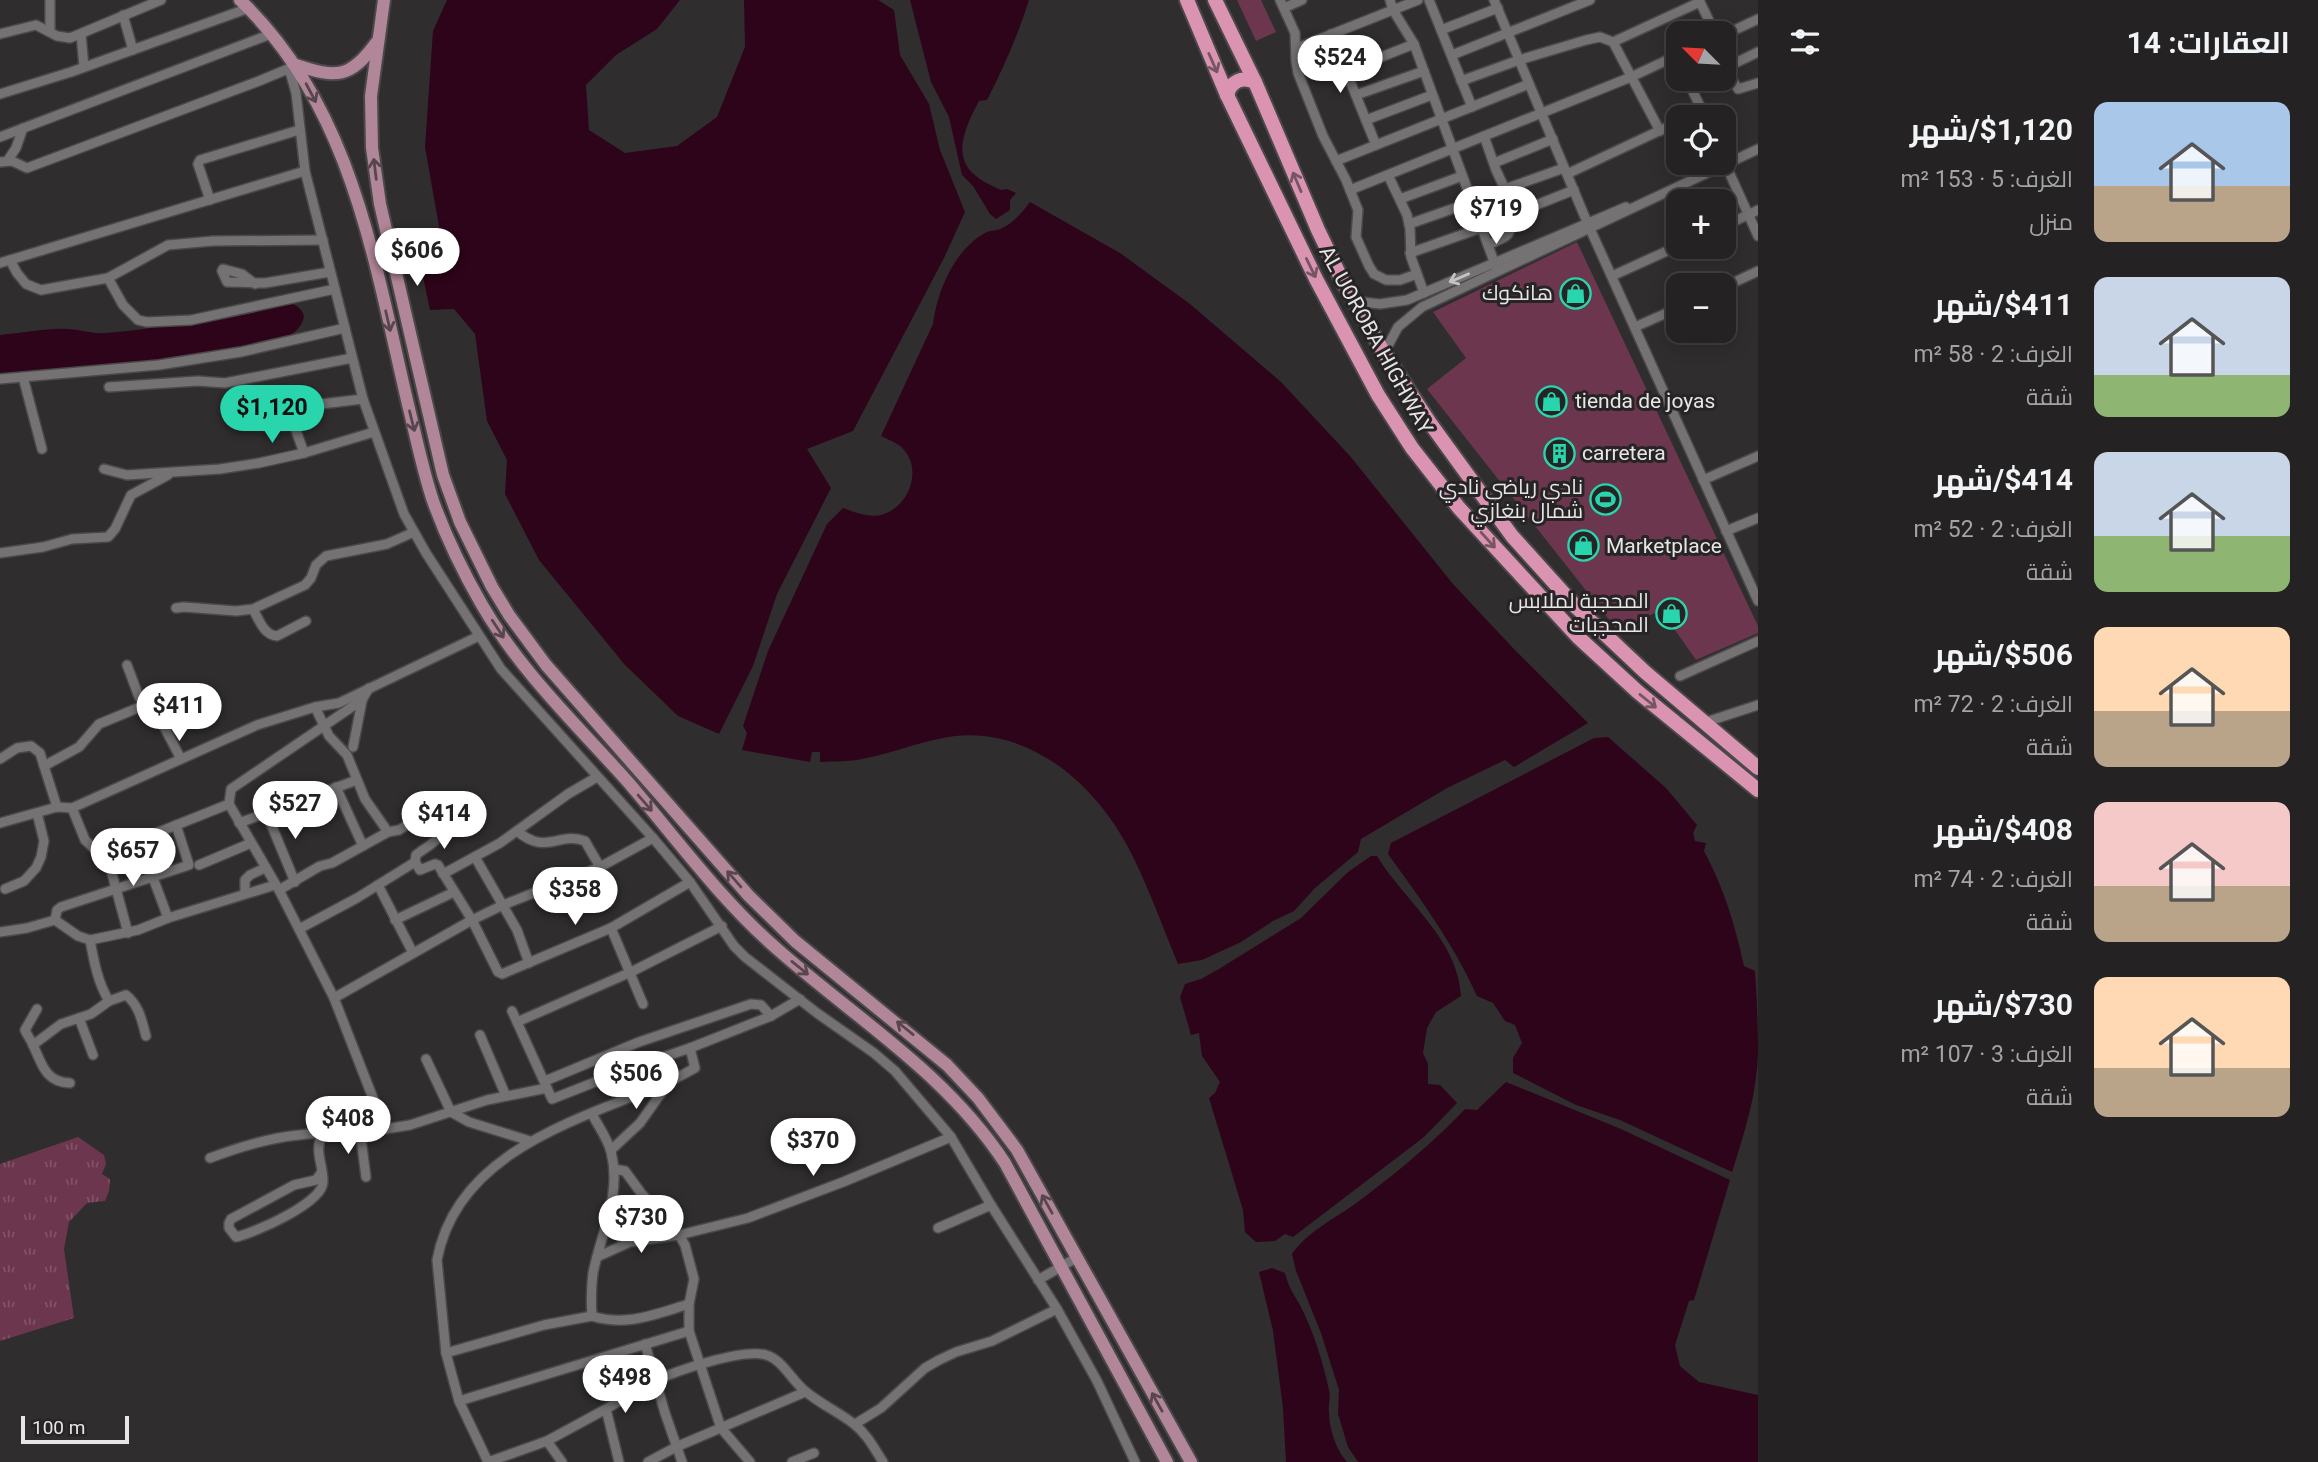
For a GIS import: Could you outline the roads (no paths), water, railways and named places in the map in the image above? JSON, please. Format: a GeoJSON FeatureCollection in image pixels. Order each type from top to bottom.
{"type":"FeatureCollection","features":[{"type":"Feature","properties":{"kind":"highway","name":"AL UOROBA HIGHWAY"},"geometry":{"type":"LineString","coordinates":[[1187,0],[1227,95],[1342,329],[1398,427],[1435,480],[1540,597],[1598,656],[1758,790]]}},
{"type":"Feature","properties":{"kind":"highway","name":"AL UOROBA HIGHWAY"},"geometry":{"type":"LineString","coordinates":[[1215,0],[1255,82],[1318,230],[1353,301],[1384,353],[1458,462],[1512,536],[1556,585],[1614,644],[1758,768]]}},
{"type":"Feature","properties":{"kind":"highway"},"geometry":{"type":"LineString","coordinates":[[1227,95],[1233,84],[1240,80],[1255,82]]}},
{"type":"Feature","properties":{"kind":"highway"},"geometry":{"type":"LineString","coordinates":[[1435,480],[1451,473],[1458,462]]}},
{"type":"Feature","properties":{"kind":"main road"},"geometry":{"type":"LineString","coordinates":[[384,0],[371,96],[375,177],[443,475],[476,556],[509,615],[546,665],[769,917],[932,1051],[978,1098],[1017,1150],[1191,1462]]}},
{"type":"Feature","properties":{"kind":"main road"},"geometry":{"type":"LineString","coordinates":[[248,3],[293,67],[341,152],[370,240],[426,477],[453,549],[483,606],[511,649],[540,686],[765,939],[917,1063],[968,1113],[1005,1163],[1167,1462]]}},
{"type":"Feature","properties":{"kind":"main road"},"geometry":{"type":"LineString","coordinates":[[293,67],[322,74],[347,72],[358,65],[377,41]]}},
{"type":"Feature","properties":{"kind":"main road"},"geometry":{"type":"LineString","coordinates":[[587,738],[600,728]]}},
{"type":"Feature","properties":{"kind":"main road"},"geometry":{"type":"LineString","coordinates":[[624,779],[637,768]]}},
{"type":"Feature","properties":{"kind":"street"},"geometry":{"type":"LineString","coordinates":[[50,0],[50,31]]}},
{"type":"Feature","properties":{"kind":"street"},"geometry":{"type":"LineString","coordinates":[[0,34],[36,25],[63,38],[70,38],[161,0]]}},
{"type":"Feature","properties":{"kind":"street"},"geometry":{"type":"LineString","coordinates":[[1302,0],[1282,4],[1295,33],[1298,73],[1358,213],[1356,237],[1371,270],[1378,277],[1391,281],[1417,274]]}},
{"type":"Feature","properties":{"kind":"street"},"geometry":{"type":"LineString","coordinates":[[1297,48],[1392,5],[1418,0]]}},
{"type":"Feature","properties":{"kind":"street"},"geometry":{"type":"LineString","coordinates":[[1429,0],[1472,107]]}},
{"type":"Feature","properties":{"kind":"street"},"geometry":{"type":"LineString","coordinates":[[1451,55],[1584,1]]}},
{"type":"Feature","properties":{"kind":"street"},"geometry":{"type":"LineString","coordinates":[[1613,42],[1699,1],[1709,21]]}},
{"type":"Feature","properties":{"kind":"street"},"geometry":{"type":"LineString","coordinates":[[0,94],[133,50],[248,3]]}},
{"type":"Feature","properties":{"kind":"street"},"geometry":{"type":"LineString","coordinates":[[1441,30],[1496,4],[1589,226],[1703,480],[1754,581],[1758,601]]}},
{"type":"Feature","properties":{"kind":"street"},"geometry":{"type":"LineString","coordinates":[[1392,5],[1424,71],[1496,267]]}},
{"type":"Feature","properties":{"kind":"street"},"geometry":{"type":"LineString","coordinates":[[123,15],[133,50]]}},
{"type":"Feature","properties":{"kind":"street"},"geometry":{"type":"LineString","coordinates":[[1736,29],[1758,19]]}},
{"type":"Feature","properties":{"kind":"street"},"geometry":{"type":"LineString","coordinates":[[81,34],[84,67]]}},
{"type":"Feature","properties":{"kind":"street"},"geometry":{"type":"LineString","coordinates":[[0,137],[271,34]]}},
{"type":"Feature","properties":{"kind":"street"},"geometry":{"type":"LineString","coordinates":[[1331,34],[1376,145]]}},
{"type":"Feature","properties":{"kind":"street"},"geometry":{"type":"LineString","coordinates":[[1461,81],[1593,38],[1607,38],[1613,42],[1660,131]]}},
{"type":"Feature","properties":{"kind":"street"},"geometry":{"type":"LineString","coordinates":[[1346,71],[1413,44]]}},
{"type":"Feature","properties":{"kind":"street"},"geometry":{"type":"LineString","coordinates":[[1736,62],[1758,52]]}},
{"type":"Feature","properties":{"kind":"street"},"geometry":{"type":"LineString","coordinates":[[1350,190],[1666,62]]}},
{"type":"Feature","properties":{"kind":"street"},"geometry":{"type":"LineString","coordinates":[[23,128],[16,148],[4,161],[27,168],[293,67],[305,171],[352,358],[374,432],[404,514],[414,532],[500,670],[653,838],[690,882],[734,946],[895,1071],[951,1137],[1097,1381],[1135,1462]]}},
{"type":"Feature","properties":{"kind":"street"},"geometry":{"type":"LineString","coordinates":[[1356,95],[1424,71]]}},
{"type":"Feature","properties":{"kind":"street"},"geometry":{"type":"LineString","coordinates":[[1736,86],[1738,89],[1758,83]]}},
{"type":"Feature","properties":{"kind":"street"},"geometry":{"type":"LineString","coordinates":[[1336,161],[1529,84]]}},
{"type":"Feature","properties":{"kind":"street"},"geometry":{"type":"LineString","coordinates":[[1366,120],[1432,95]]}},
{"type":"Feature","properties":{"kind":"street"},"geometry":{"type":"LineString","coordinates":[[1505,189],[1566,171],[1666,128]]}},
{"type":"Feature","properties":{"kind":"street"},"geometry":{"type":"LineString","coordinates":[[210,200],[198,164],[200,160],[299,130]]}},
{"type":"Feature","properties":{"kind":"street"},"geometry":{"type":"LineString","coordinates":[[1484,136],[1516,213]]}},
{"type":"Feature","properties":{"kind":"street"},"geometry":{"type":"LineString","coordinates":[[1494,163],[1553,139]]}},
{"type":"Feature","properties":{"kind":"street"},"geometry":{"type":"LineString","coordinates":[[1736,157],[1758,149]]}},
{"type":"Feature","properties":{"kind":"street"},"geometry":{"type":"LineString","coordinates":[[0,263],[305,171]]}},
{"type":"Feature","properties":{"kind":"street"},"geometry":{"type":"LineString","coordinates":[[1388,175],[1409,224],[1410,253],[1424,293]]}},
{"type":"Feature","properties":{"kind":"street"},"geometry":{"type":"LineString","coordinates":[[1353,301],[1391,303],[1496,267],[1570,238],[1619,209],[1635,205],[1696,175]]}},
{"type":"Feature","properties":{"kind":"street"},"geometry":{"type":"LineString","coordinates":[[1733,175],[1753,212],[1758,236]]}},
{"type":"Feature","properties":{"kind":"street"},"geometry":{"type":"LineString","coordinates":[[1400,199],[1462,176]]}},
{"type":"Feature","properties":{"kind":"street"},"geometry":{"type":"LineString","coordinates":[[1488,245],[1509,235],[1511,219],[1516,213],[1574,191]]}},
{"type":"Feature","properties":{"kind":"street"},"geometry":{"type":"LineString","coordinates":[[1409,224],[1472,202]]}},
{"type":"Feature","properties":{"kind":"street"},"geometry":{"type":"LineString","coordinates":[[1736,220],[1753,212]]}},
{"type":"Feature","properties":{"kind":"street"},"geometry":{"type":"LineString","coordinates":[[1384,353],[1394,333],[1415,311],[1496,267],[1589,226]]}},
{"type":"Feature","properties":{"kind":"street"},"geometry":{"type":"LineString","coordinates":[[1410,253],[1481,228]]}},
{"type":"Feature","properties":{"kind":"street"},"geometry":{"type":"LineString","coordinates":[[1570,238],[1598,246]]}},
{"type":"Feature","properties":{"kind":"street"},"geometry":{"type":"LineString","coordinates":[[10,260],[26,284],[41,290],[108,278],[168,245],[213,241],[323,240]]}},
{"type":"Feature","properties":{"kind":"street"},"geometry":{"type":"LineString","coordinates":[[1612,276],[1666,251]]}},
{"type":"Feature","properties":{"kind":"street"},"geometry":{"type":"LineString","coordinates":[[1736,281],[1758,271]]}},
{"type":"Feature","properties":{"kind":"street"},"geometry":{"type":"LineString","coordinates":[[255,284],[330,272]]}},
{"type":"Feature","properties":{"kind":"street"},"geometry":{"type":"LineString","coordinates":[[108,278],[123,304],[138,320],[147,322],[191,320],[335,289]]}},
{"type":"Feature","properties":{"kind":"street"},"geometry":{"type":"LineString","coordinates":[[1635,327],[1666,313]]}},
{"type":"Feature","properties":{"kind":"street"},"geometry":{"type":"LineString","coordinates":[[0,379],[172,363],[241,352],[345,328]]}},
{"type":"Feature","properties":{"kind":"street"},"geometry":{"type":"LineString","coordinates":[[109,387],[198,381],[225,383],[352,358]]}},
{"type":"Feature","properties":{"kind":"street"},"geometry":{"type":"LineString","coordinates":[[23,377],[42,449]]}},
{"type":"Feature","properties":{"kind":"street"},"geometry":{"type":"LineString","coordinates":[[252,416],[288,408],[363,398]]}},
{"type":"Feature","properties":{"kind":"street"},"geometry":{"type":"LineString","coordinates":[[288,408],[303,453]]}},
{"type":"Feature","properties":{"kind":"street"},"geometry":{"type":"LineString","coordinates":[[104,469],[127,475],[220,469],[303,453],[374,432]]}},
{"type":"Feature","properties":{"kind":"street"},"geometry":{"type":"LineString","coordinates":[[1703,480],[1758,456]]}},
{"type":"Feature","properties":{"kind":"street"},"geometry":{"type":"LineString","coordinates":[[0,553],[43,547],[72,539],[108,537],[115,529],[131,495],[173,472]]}},
{"type":"Feature","properties":{"kind":"street"},"geometry":{"type":"LineString","coordinates":[[1727,531],[1758,518]]}},
{"type":"Feature","properties":{"kind":"street"},"geometry":{"type":"LineString","coordinates":[[176,608],[253,610],[305,585],[319,560],[326,556],[387,544],[414,532]]}},
{"type":"Feature","properties":{"kind":"street"},"geometry":{"type":"LineString","coordinates":[[253,610],[266,632],[272,635],[277,636],[306,621]]}},
{"type":"Feature","properties":{"kind":"street"},"geometry":{"type":"LineString","coordinates":[[0,823],[57,807],[72,808],[257,725],[314,707],[339,703],[479,636]]}},
{"type":"Feature","properties":{"kind":"street"},"geometry":{"type":"LineString","coordinates":[[1680,676],[1758,641]]}},
{"type":"Feature","properties":{"kind":"street"},"geometry":{"type":"LineString","coordinates":[[127,665],[139,697],[160,719],[181,759]]}},
{"type":"Feature","properties":{"kind":"street"},"geometry":{"type":"LineString","coordinates":[[353,747],[362,700],[369,688]]}},
{"type":"Feature","properties":{"kind":"street"},"geometry":{"type":"LineString","coordinates":[[362,700],[231,789],[229,804],[277,888],[334,998],[385,1129]]}},
{"type":"Feature","properties":{"kind":"street"},"geometry":{"type":"LineString","coordinates":[[44,766],[79,747],[99,724],[145,705]]}},
{"type":"Feature","properties":{"kind":"street"},"geometry":{"type":"LineString","coordinates":[[1703,723],[1758,705]]}},
{"type":"Feature","properties":{"kind":"street"},"geometry":{"type":"LineString","coordinates":[[314,707],[329,736],[347,755],[365,799],[388,832]]}},
{"type":"Feature","properties":{"kind":"street"},"geometry":{"type":"LineString","coordinates":[[1721,738],[1731,716]]}},
{"type":"Feature","properties":{"kind":"street"},"geometry":{"type":"LineString","coordinates":[[0,760],[17,748],[31,746],[40,753],[57,807]]}},
{"type":"Feature","properties":{"kind":"street"},"geometry":{"type":"LineString","coordinates":[[443,874],[500,844],[568,794],[597,777]]}},
{"type":"Feature","properties":{"kind":"street"},"geometry":{"type":"LineString","coordinates":[[239,823],[357,780]]}},
{"type":"Feature","properties":{"kind":"street"},"geometry":{"type":"LineString","coordinates":[[336,788],[363,846]]}},
{"type":"Feature","properties":{"kind":"street"},"geometry":{"type":"LineString","coordinates":[[104,858],[139,840],[229,804]]}},
{"type":"Feature","properties":{"kind":"street"},"geometry":{"type":"LineString","coordinates":[[72,808],[85,840],[104,858],[111,870],[128,933]]}},
{"type":"Feature","properties":{"kind":"street"},"geometry":{"type":"LineString","coordinates":[[55,920],[78,936],[90,940],[128,933],[245,893],[277,888],[295,881],[433,811],[444,814],[444,830],[440,838],[416,855],[415,862],[421,870],[437,864],[472,920],[500,974],[611,928],[690,882]]}},
{"type":"Feature","properties":{"kind":"street"},"geometry":{"type":"LineString","coordinates":[[266,812],[295,881]]}},
{"type":"Feature","properties":{"kind":"street"},"geometry":{"type":"LineString","coordinates":[[5,889],[24,881],[36,868],[41,857],[44,841],[37,813]]}},
{"type":"Feature","properties":{"kind":"street"},"geometry":{"type":"LineString","coordinates":[[55,920],[57,910],[61,907],[190,864],[176,825]]}},
{"type":"Feature","properties":{"kind":"street"},"geometry":{"type":"LineString","coordinates":[[517,831],[526,839],[537,842],[580,839],[589,844],[600,867]]}},
{"type":"Feature","properties":{"kind":"street"},"geometry":{"type":"LineString","coordinates":[[334,998],[472,920],[600,867],[653,838]]}},
{"type":"Feature","properties":{"kind":"street"},"geometry":{"type":"LineString","coordinates":[[139,840],[168,918]]}},
{"type":"Feature","properties":{"kind":"street"},"geometry":{"type":"LineString","coordinates":[[199,865],[251,843]]}},
{"type":"Feature","properties":{"kind":"street"},"geometry":{"type":"LineString","coordinates":[[475,857],[517,930],[529,963]]}},
{"type":"Feature","properties":{"kind":"street"},"geometry":{"type":"LineString","coordinates":[[299,929],[378,886],[415,862]]}},
{"type":"Feature","properties":{"kind":"street"},"geometry":{"type":"LineString","coordinates":[[245,893],[245,880],[265,868]]}},
{"type":"Feature","properties":{"kind":"street"},"geometry":{"type":"LineString","coordinates":[[378,886],[413,953]]}},
{"type":"Feature","properties":{"kind":"street"},"geometry":{"type":"LineString","coordinates":[[395,920],[454,892]]}},
{"type":"Feature","properties":{"kind":"street"},"geometry":{"type":"LineString","coordinates":[[0,932],[55,920]]}},
{"type":"Feature","properties":{"kind":"street"},"geometry":{"type":"LineString","coordinates":[[517,1022],[631,972],[722,926]]}},
{"type":"Feature","properties":{"kind":"street"},"geometry":{"type":"LineString","coordinates":[[611,928],[643,1004]]}},
{"type":"Feature","properties":{"kind":"street"},"geometry":{"type":"LineString","coordinates":[[90,940],[98,976],[109,1002]]}},
{"type":"Feature","properties":{"kind":"street"},"geometry":{"type":"LineString","coordinates":[[33,1045],[61,1024],[91,1014],[126,995],[140,1013],[146,1036]]}},
{"type":"Feature","properties":{"kind":"street"},"geometry":{"type":"LineString","coordinates":[[512,1012],[549,1097],[553,1099],[771,1016],[800,999]]}},
{"type":"Feature","properties":{"kind":"street"},"geometry":{"type":"LineString","coordinates":[[210,1158],[248,1144],[297,1135],[334,1134],[411,1125],[506,1096],[524,1094],[639,1042],[751,1004],[761,1005],[771,1016]]}},
{"type":"Feature","properties":{"kind":"street"},"geometry":{"type":"LineString","coordinates":[[37,1009],[25,1027],[25,1032],[44,1072],[60,1082],[70,1083]]}},
{"type":"Feature","properties":{"kind":"street"},"geometry":{"type":"LineString","coordinates":[[79,1018],[93,1055]]}},
{"type":"Feature","properties":{"kind":"street"},"geometry":{"type":"LineString","coordinates":[[480,1035],[506,1096]]}},
{"type":"Feature","properties":{"kind":"street"},"geometry":{"type":"LineString","coordinates":[[690,1048],[695,1068],[669,1082],[530,1141],[483,1175],[468,1190],[440,1246],[438,1260],[446,1353],[459,1401],[488,1462],[547,1441],[656,1381],[739,1355],[767,1355],[805,1392],[855,1424],[872,1443],[883,1462]]}},
{"type":"Feature","properties":{"kind":"street"},"geometry":{"type":"LineString","coordinates":[[426,1059],[451,1112],[469,1122],[530,1141]]}},
{"type":"Feature","properties":{"kind":"street"},"geometry":{"type":"LineString","coordinates":[[611,1150],[640,1123],[669,1082]]}},
{"type":"Feature","properties":{"kind":"street"},"geometry":{"type":"LineString","coordinates":[[592,1114],[611,1150],[614,1169],[610,1216],[597,1257],[591,1292],[592,1316]]}},
{"type":"Feature","properties":{"kind":"street"},"geometry":{"type":"LineString","coordinates":[[360,1131],[366,1177]]}},
{"type":"Feature","properties":{"kind":"street"},"geometry":{"type":"LineString","coordinates":[[321,1173],[316,1180],[294,1185],[231,1219],[229,1223],[233,1234],[236,1237],[278,1221],[315,1196],[323,1183],[317,1150],[323,1133]]}},
{"type":"Feature","properties":{"kind":"street"},"geometry":{"type":"LineString","coordinates":[[597,1257],[630,1242],[679,1235],[748,1218],[951,1137]]}},
{"type":"Feature","properties":{"kind":"street"},"geometry":{"type":"LineString","coordinates":[[614,1169],[625,1171],[641,1194],[679,1235],[688,1254],[694,1279],[689,1304],[689,1331],[720,1428],[750,1462]]}},
{"type":"Feature","properties":{"kind":"street"},"geometry":{"type":"LineString","coordinates":[[938,1228],[991,1205]]}},
{"type":"Feature","properties":{"kind":"street"},"geometry":{"type":"LineString","coordinates":[[1038,1280],[1076,1258]]}},
{"type":"Feature","properties":{"kind":"street"},"geometry":{"type":"LineString","coordinates":[[446,1353],[544,1325],[592,1316],[620,1322],[635,1321],[689,1304]]}},
{"type":"Feature","properties":{"kind":"street"},"geometry":{"type":"LineString","coordinates":[[855,1424],[881,1408],[925,1368],[956,1352],[992,1341],[1056,1309]]}},
{"type":"Feature","properties":{"kind":"street"},"geometry":{"type":"LineString","coordinates":[[459,1401],[689,1331]]}},
{"type":"Feature","properties":{"kind":"street"},"geometry":{"type":"LineString","coordinates":[[645,1344],[682,1462]]}},
{"type":"Feature","properties":{"kind":"street"},"geometry":{"type":"LineString","coordinates":[[648,1462],[676,1447],[805,1392]]}},
{"type":"Feature","properties":{"kind":"street"},"geometry":{"type":"LineString","coordinates":[[606,1409],[619,1462]]}},
{"type":"Feature","properties":{"kind":"street"},"geometry":{"type":"LineString","coordinates":[[547,1441],[562,1462]]}},
{"type":"Feature","properties":{"kind":"street"},"geometry":{"type":"LineString","coordinates":[[792,1462],[814,1452]]}},
{"type":"Feature","properties":{"kind":"place","name":"هانكوك"},"geometry":{"type":"Point","coordinates":[1576,293]}},
{"type":"Feature","properties":{"kind":"place","name":"tienda de joyas"},"geometry":{"type":"Point","coordinates":[1552,401]}},
{"type":"Feature","properties":{"kind":"place","name":"carretera"},"geometry":{"type":"Point","coordinates":[1559,453]}},
{"type":"Feature","properties":{"kind":"place","name":"نادي رياضي نادي شمال بنغازي"},"geometry":{"type":"Point","coordinates":[1606,499]}},
{"type":"Feature","properties":{"kind":"place","name":"Marketplace"},"geometry":{"type":"Point","coordinates":[1583,546]}},
{"type":"Feature","properties":{"kind":"place","name":"المحجبة لملابس المحجبات"},"geometry":{"type":"Point","coordinates":[1672,613]}}]}
